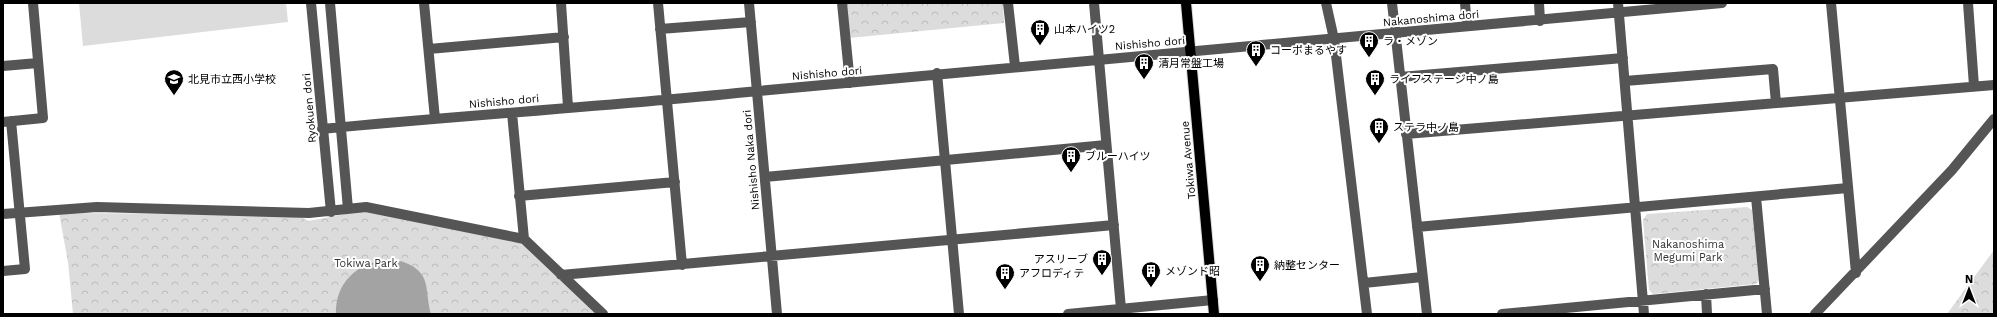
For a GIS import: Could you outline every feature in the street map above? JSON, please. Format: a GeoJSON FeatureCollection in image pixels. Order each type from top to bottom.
{"type":"FeatureCollection","features":[{"type":"Feature","properties":{"kind":"main road","name":"Tokiwa Avenue"},"geometry":{"type":"LineString","coordinates":[[1186,3],[1214,314]]}},
{"type":"Feature","properties":{"kind":"street"},"geometry":{"type":"LineString","coordinates":[[3,271],[25,269],[7,121],[43,118],[33,3]]}},
{"type":"Feature","properties":{"kind":"street","name":"Ryokuen dori"},"geometry":{"type":"LineString","coordinates":[[311,3],[331,212]]}},
{"type":"Feature","properties":{"kind":"street"},"geometry":{"type":"LineString","coordinates":[[330,3],[348,209]]}},
{"type":"Feature","properties":{"kind":"street"},"geometry":{"type":"LineString","coordinates":[[424,3],[435,119]]}},
{"type":"Feature","properties":{"kind":"street"},"geometry":{"type":"LineString","coordinates":[[561,3],[568,107]]}},
{"type":"Feature","properties":{"kind":"street"},"geometry":{"type":"LineString","coordinates":[[658,3],[682,265]]}},
{"type":"Feature","properties":{"kind":"street","name":"Nishisho Naka dori"},"geometry":{"type":"LineString","coordinates":[[749,3],[777,314]]}},
{"type":"Feature","properties":{"kind":"street"},"geometry":{"type":"LineString","coordinates":[[842,3],[850,83]]}},
{"type":"Feature","properties":{"kind":"street"},"geometry":{"type":"LineString","coordinates":[[1008,3],[1015,66]]}},
{"type":"Feature","properties":{"kind":"street"},"geometry":{"type":"LineString","coordinates":[[1094,3],[1121,309]]}},
{"type":"Feature","properties":{"kind":"street"},"geometry":{"type":"LineString","coordinates":[[1326,3],[1334,39],[1367,314]]}},
{"type":"Feature","properties":{"kind":"street"},"geometry":{"type":"LineString","coordinates":[[1392,3],[1427,314]]}},
{"type":"Feature","properties":{"kind":"street"},"geometry":{"type":"LineString","coordinates":[[1465,3],[1467,26]]}},
{"type":"Feature","properties":{"kind":"street"},"geometry":{"type":"LineString","coordinates":[[1539,3],[1540,21]]}},
{"type":"Feature","properties":{"kind":"street","name":"Nakanoshima dori"},"geometry":{"type":"LineString","coordinates":[[1334,39],[1467,26],[1540,21],[1618,8],[1722,3]]}},
{"type":"Feature","properties":{"kind":"street"},"geometry":{"type":"LineString","coordinates":[[1831,3],[1856,273]]}},
{"type":"Feature","properties":{"kind":"street"},"geometry":{"type":"LineString","coordinates":[[1968,3],[1974,86]]}},
{"type":"Feature","properties":{"kind":"street"},"geometry":{"type":"LineString","coordinates":[[1618,8],[1644,314]]}},
{"type":"Feature","properties":{"kind":"street"},"geometry":{"type":"LineString","coordinates":[[660,29],[751,22]]}},
{"type":"Feature","properties":{"kind":"street"},"geometry":{"type":"LineString","coordinates":[[429,50],[564,37]]}},
{"type":"Feature","properties":{"kind":"street","name":"Nishisho dori"},"geometry":{"type":"LineString","coordinates":[[322,129],[757,92],[1015,66],[1334,39]]}},
{"type":"Feature","properties":{"kind":"street"},"geometry":{"type":"LineString","coordinates":[[1400,77],[1622,58]]}},
{"type":"Feature","properties":{"kind":"street"},"geometry":{"type":"LineString","coordinates":[[3,66],[38,63]]}},
{"type":"Feature","properties":{"kind":"street"},"geometry":{"type":"LineString","coordinates":[[1625,81],[1773,69],[1776,103]]}},
{"type":"Feature","properties":{"kind":"street"},"geometry":{"type":"LineString","coordinates":[[937,74],[959,314]]}},
{"type":"Feature","properties":{"kind":"street"},"geometry":{"type":"LineString","coordinates":[[1406,134],[1994,84]]}},
{"type":"Feature","properties":{"kind":"street"},"geometry":{"type":"LineString","coordinates":[[512,113],[524,239]]}},
{"type":"Feature","properties":{"kind":"street"},"geometry":{"type":"LineString","coordinates":[[1815,314],[1856,273],[1952,170],[1994,119]]}},
{"type":"Feature","properties":{"kind":"street"},"geometry":{"type":"LineString","coordinates":[[765,177],[1106,145]]}},
{"type":"Feature","properties":{"kind":"street"},"geometry":{"type":"LineString","coordinates":[[519,196],[675,182]]}},
{"type":"Feature","properties":{"kind":"street"},"geometry":{"type":"LineString","coordinates":[[1417,227],[1848,188]]}},
{"type":"Feature","properties":{"kind":"street"},"geometry":{"type":"LineString","coordinates":[[1756,197],[1767,314]]}},
{"type":"Feature","properties":{"kind":"street"},"geometry":{"type":"LineString","coordinates":[[3,214],[97,207],[309,213],[331,212],[366,207],[524,239],[602,314]]}},
{"type":"Feature","properties":{"kind":"street"},"geometry":{"type":"LineString","coordinates":[[561,274],[682,265],[1114,225]]}},
{"type":"Feature","properties":{"kind":"street"},"geometry":{"type":"LineString","coordinates":[[1364,283],[1422,277]]}},
{"type":"Feature","properties":{"kind":"street"},"geometry":{"type":"LineString","coordinates":[[1502,314],[1765,289]]}},
{"type":"Feature","properties":{"kind":"street"},"geometry":{"type":"LineString","coordinates":[[1706,294],[1708,314]]}},
{"type":"Feature","properties":{"kind":"street"},"geometry":{"type":"LineString","coordinates":[[1068,314],[1213,300]]}},
{"type":"Feature","properties":{"kind":"green space"},"geometry":{"type":"Polygon","coordinates":[[[79,3],[286,3],[288,22],[83,46],[79,3]]]}},
{"type":"Feature","properties":{"kind":"green space"},"geometry":{"type":"Polygon","coordinates":[[[845,3],[1003,3],[1004,23],[849,38],[845,3]]]}},
{"type":"Feature","properties":{"kind":"green space","name":"Nakanoshima Megumi Park"},"geometry":{"type":"Polygon","coordinates":[[[1747,207],[1752,210],[1759,280],[1756,284],[1653,294],[1649,290],[1643,220],[1647,214],[1747,207]]]}},
{"type":"Feature","properties":{"kind":"green space","name":"Tokiwa Park"},"geometry":{"type":"Polygon","coordinates":[[[367,210],[517,241],[596,314],[73,314],[68,262],[59,213],[224,214],[301,217],[308,221],[367,210]]]}},
{"type":"Feature","properties":{"kind":"green space"},"geometry":{"type":"Polygon","coordinates":[[[1994,250],[1994,314],[1947,314],[1994,250]]]}},
{"type":"Feature","properties":{"kind":"shaded area"},"geometry":{"type":"Polygon","coordinates":[[[387,259],[406,263],[421,273],[426,285],[431,314],[336,314],[339,293],[350,276],[366,265],[387,259]]]}},
{"type":"Feature","properties":{"kind":"place","name":"山本ハイツ2"},"geometry":{"type":"Point","coordinates":[1040,46]}},
{"type":"Feature","properties":{"kind":"place","name":"ラ・メゾン"},"geometry":{"type":"Point","coordinates":[1369,58]}},
{"type":"Feature","properties":{"kind":"place","name":"コーポまるやす"},"geometry":{"type":"Point","coordinates":[1256,67]}},
{"type":"Feature","properties":{"kind":"place","name":"清月常盤工場"},"geometry":{"type":"Point","coordinates":[1144,80]}},
{"type":"Feature","properties":{"kind":"place","name":"北見市立西小学校"},"geometry":{"type":"Point","coordinates":[174,96]}},
{"type":"Feature","properties":{"kind":"place","name":"ライフステージ中ノ島"},"geometry":{"type":"Point","coordinates":[1375,96]}},
{"type":"Feature","properties":{"kind":"place","name":"ステラ中ノ島"},"geometry":{"type":"Point","coordinates":[1379,144]}},
{"type":"Feature","properties":{"kind":"place","name":"ブルーハイツ"},"geometry":{"type":"Point","coordinates":[1071,173]}},
{"type":"Feature","properties":{"kind":"place","name":"アスリーブ"},"geometry":{"type":"Point","coordinates":[1102,276]}},
{"type":"Feature","properties":{"kind":"place","name":"納整センター"},"geometry":{"type":"Point","coordinates":[1260,282]}},
{"type":"Feature","properties":{"kind":"place","name":"メゾンド昭"},"geometry":{"type":"Point","coordinates":[1151,288]}},
{"type":"Feature","properties":{"kind":"place","name":"アフロディテ"},"geometry":{"type":"Point","coordinates":[1005,290]}}]}
